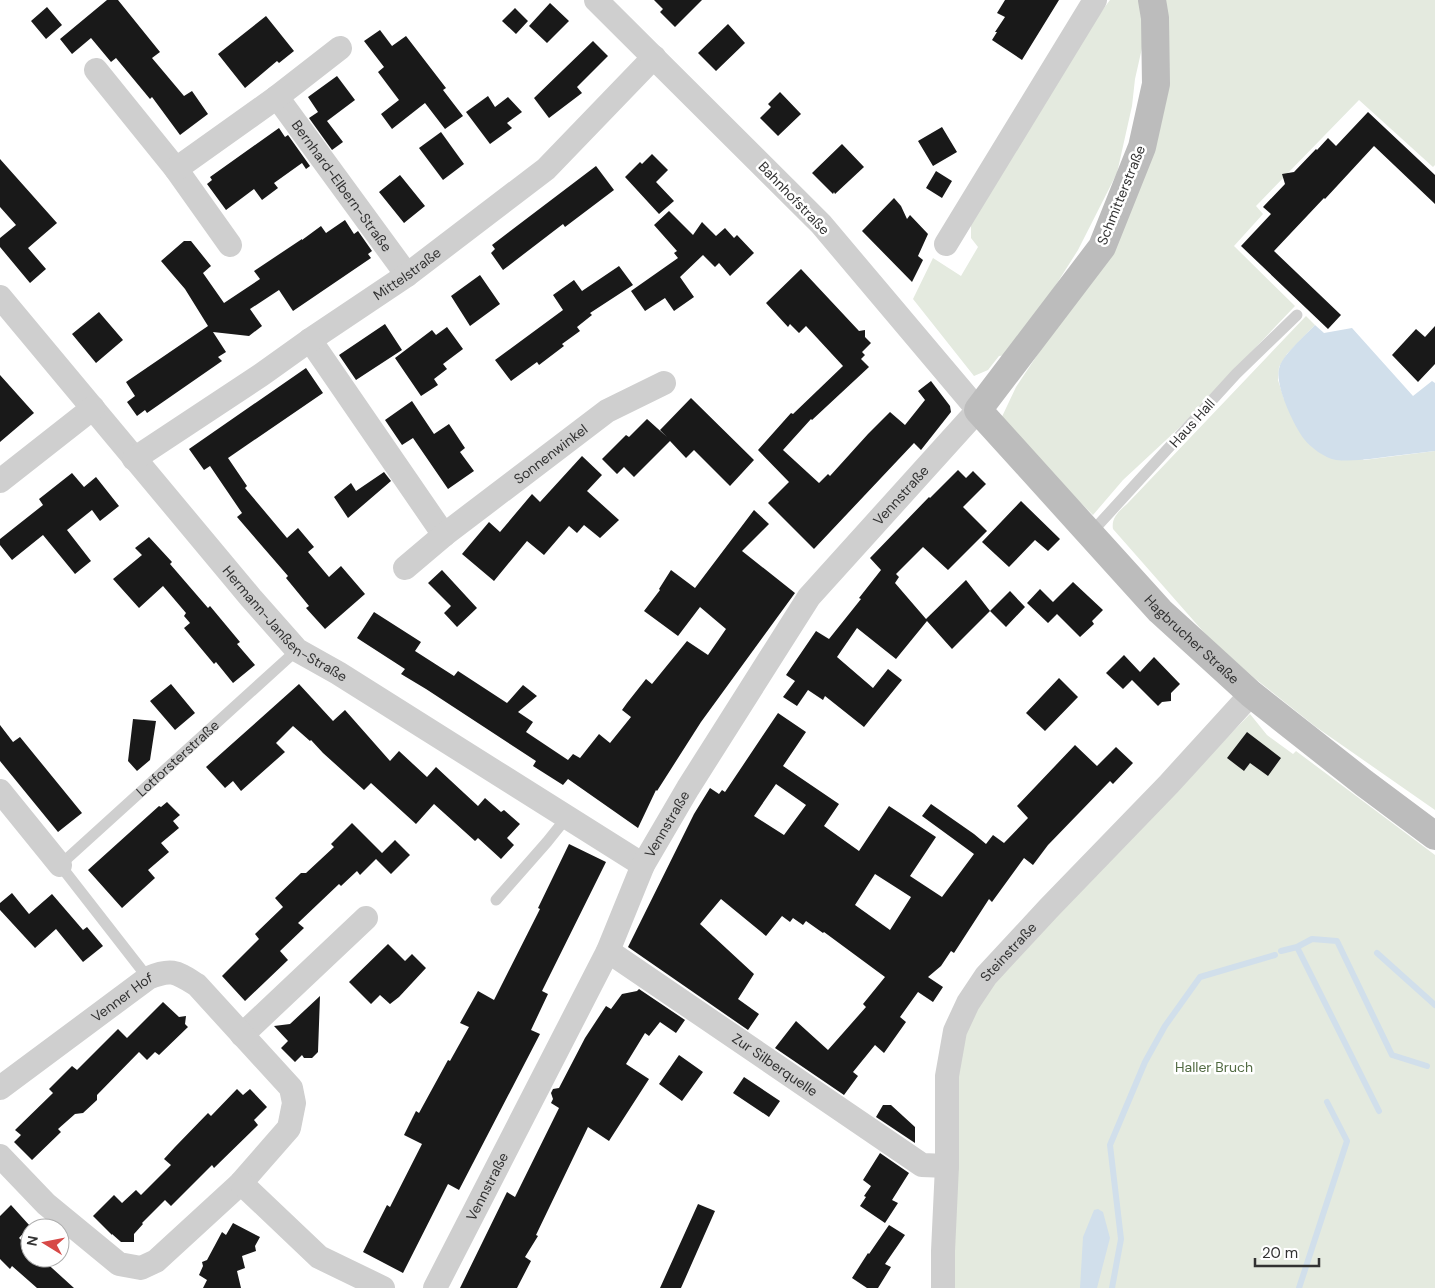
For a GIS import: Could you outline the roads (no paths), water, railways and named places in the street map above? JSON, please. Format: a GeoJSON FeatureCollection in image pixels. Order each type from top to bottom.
{"type":"FeatureCollection","features":[{"type":"Feature","properties":{"kind":"main road","name":"Schmitterstraße"},"geometry":{"type":"LineString","coordinates":[[978,410],[1102,247],[1142,147],[1156,84],[1155,18],[1152,0]]}},
{"type":"Feature","properties":{"kind":"main road","name":"Hagbrucher Straße"},"geometry":{"type":"LineString","coordinates":[[978,410],[1160,611],[1251,694],[1435,836]]}},
{"type":"Feature","properties":{"kind":"street","name":"Bahnhofstraße"},"geometry":{"type":"LineString","coordinates":[[596,0],[822,224],[978,410]]}},
{"type":"Feature","properties":{"kind":"street"},"geometry":{"type":"LineString","coordinates":[[946,244],[1095,0]]}},
{"type":"Feature","properties":{"kind":"street"},"geometry":{"type":"LineString","coordinates":[[176,168],[277,97],[340,48]]}},
{"type":"Feature","properties":{"kind":"street","name":"Mittelstraße"},"geometry":{"type":"LineString","coordinates":[[134,459],[407,275],[546,169],[654,57]]}},
{"type":"Feature","properties":{"kind":"street"},"geometry":{"type":"LineString","coordinates":[[96,70],[176,168],[230,245]]}},
{"type":"Feature","properties":{"kind":"street","name":"Bernhard-Elbern-Straße"},"geometry":{"type":"LineString","coordinates":[[277,97],[407,275]]}},
{"type":"Feature","properties":{"kind":"street","name":"Hermann-Janßen-Straße"},"geometry":{"type":"LineString","coordinates":[[0,297],[134,459],[297,650],[643,865]]}},
{"type":"Feature","properties":{"kind":"street"},"geometry":{"type":"LineString","coordinates":[[310,340],[444,535]]}},
{"type":"Feature","properties":{"kind":"street","name":"Sonnenwinkel"},"geometry":{"type":"LineString","coordinates":[[405,568],[444,535],[607,411],[664,383]]}},
{"type":"Feature","properties":{"kind":"street"},"geometry":{"type":"LineString","coordinates":[[0,481],[92,408]]}},
{"type":"Feature","properties":{"kind":"street","name":"Vennstraße"},"geometry":{"type":"LineString","coordinates":[[435,1288],[608,951],[643,865],[688,788],[809,597],[978,410]]}},
{"type":"Feature","properties":{"kind":"street","name":"Steinstraße"},"geometry":{"type":"LineString","coordinates":[[943,1288],[947,1166],[947,1076],[955,1031],[968,1003],[986,976],[1169,784],[1251,694]]}},
{"type":"Feature","properties":{"kind":"street"},"geometry":{"type":"LineString","coordinates":[[0,791],[60,865]]}},
{"type":"Feature","properties":{"kind":"street"},"geometry":{"type":"LineString","coordinates":[[242,1035],[366,918]]}},
{"type":"Feature","properties":{"kind":"street","name":"Zur Silberquelle"},"geometry":{"type":"LineString","coordinates":[[608,951],[922,1165],[947,1166]]}},
{"type":"Feature","properties":{"kind":"street","name":"Venner Hof"},"geometry":{"type":"LineString","coordinates":[[0,1088],[148,978],[162,972],[177,973],[197,985],[291,1088],[294,1103],[290,1128],[240,1183],[137,1278],[46,1204],[0,1156]]}},
{"type":"Feature","properties":{"kind":"street"},"geometry":{"type":"LineString","coordinates":[[240,1183],[319,1257],[383,1288]]}},
{"type":"Feature","properties":{"kind":"lane","name":"Haus Hall"},"geometry":{"type":"LineString","coordinates":[[1090,534],[1236,374],[1297,315]]}},
{"type":"Feature","properties":{"kind":"lane","name":"Lotforsterstraße"},"geometry":{"type":"LineString","coordinates":[[60,865],[297,650]]}},
{"type":"Feature","properties":{"kind":"lane"},"geometry":{"type":"LineString","coordinates":[[496,900],[547,842],[566,817]]}},
{"type":"Feature","properties":{"kind":"lane"},"geometry":{"type":"LineString","coordinates":[[60,865],[148,978]]}},
{"type":"Feature","properties":{"kind":"waterway"},"geometry":{"type":"LineString","coordinates":[[1297,947],[1312,939],[1337,941],[1392,1055],[1427,1066]]}},
{"type":"Feature","properties":{"kind":"waterway"},"geometry":{"type":"LineString","coordinates":[[1281,951],[1297,947],[1379,1111]]}},
{"type":"Feature","properties":{"kind":"waterway"},"geometry":{"type":"LineString","coordinates":[[1377,953],[1435,1005]]}},
{"type":"Feature","properties":{"kind":"waterway"},"geometry":{"type":"LineString","coordinates":[[1112,1288],[1121,1239],[1110,1145],[1145,1062],[1165,1026],[1200,977],[1275,955]]}},
{"type":"Feature","properties":{"kind":"waterway"},"geometry":{"type":"LineString","coordinates":[[1299,1288],[1347,1141],[1327,1102]]}},
{"type":"Feature","properties":{"kind":"park label","name":"Haller Bruch"},"geometry":{"type":"Point","coordinates":[1214,1067]}}]}
